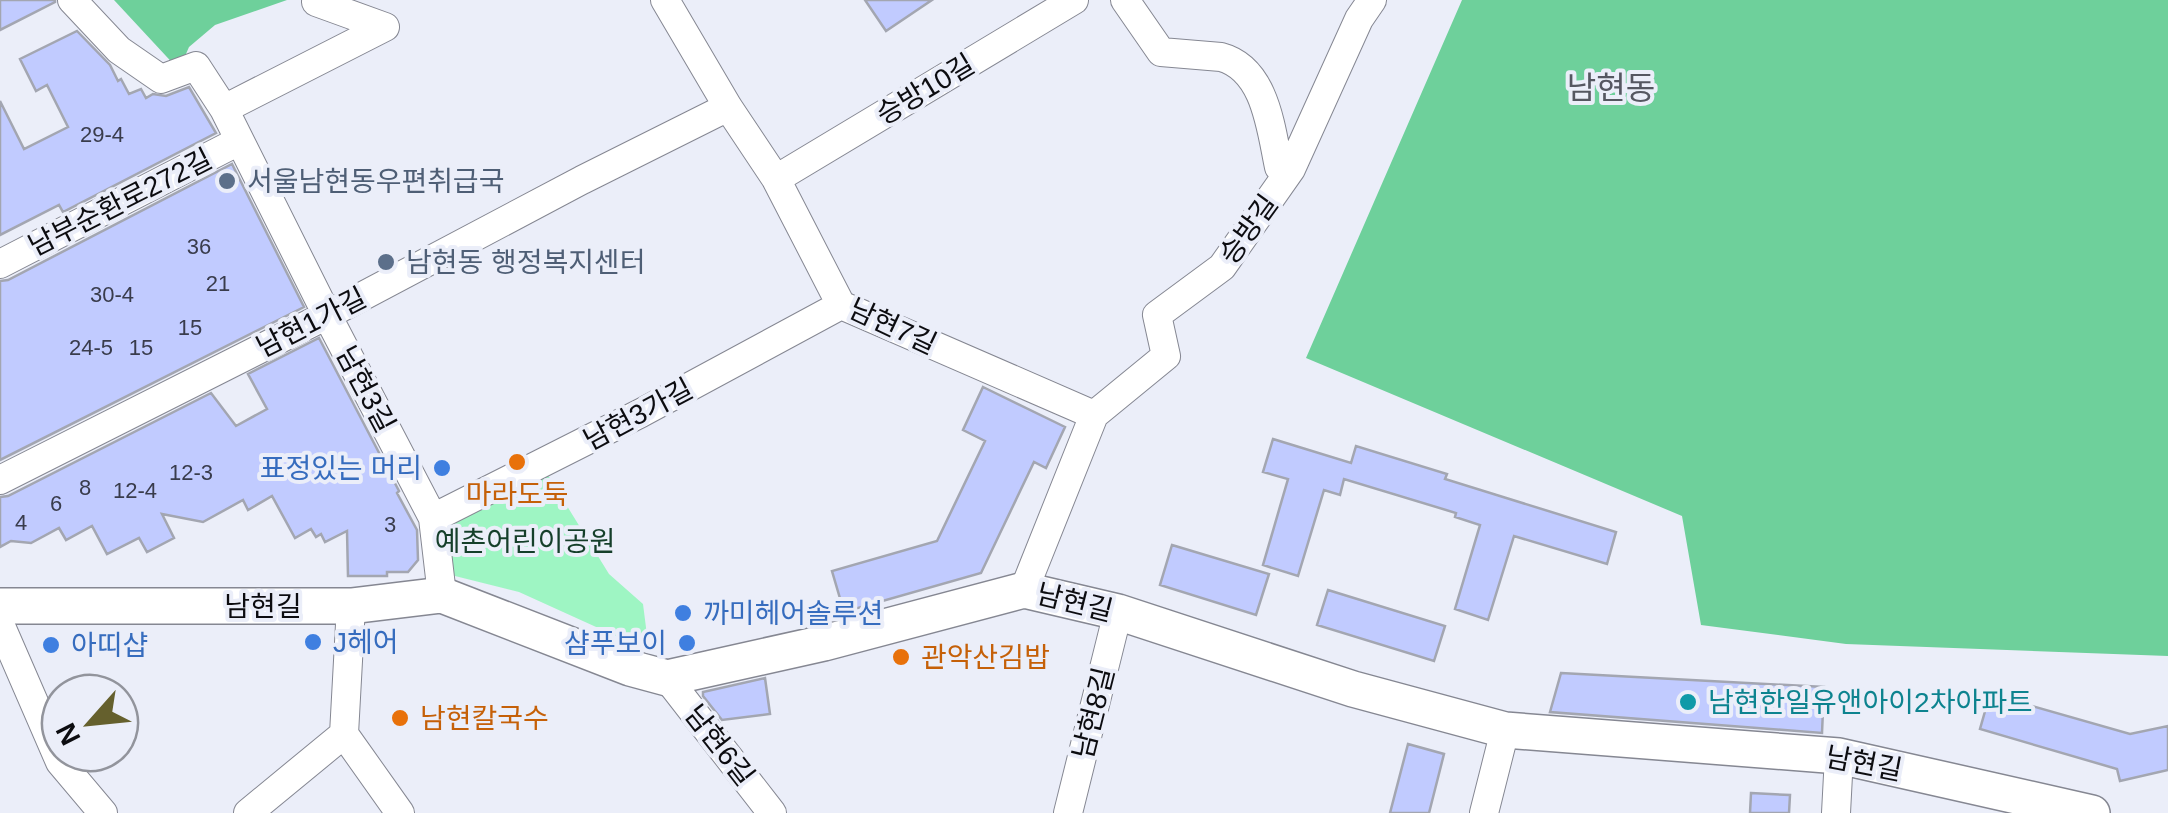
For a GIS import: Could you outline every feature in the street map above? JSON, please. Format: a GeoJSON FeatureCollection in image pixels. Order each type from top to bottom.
{"type":"FeatureCollection","features":[{"type":"Feature","properties":{"kind":"street","name":"남현3길"},"geometry":{"type":"LineString","coordinates":[[72,0],[119,50],[161,79],[196,66],[224,109],[433,518],[442,595]]}},
{"type":"Feature","properties":{"kind":"street","name":"남현7길"},"geometry":{"type":"LineString","coordinates":[[664,0],[776,179],[841,305],[1094,415]]}},
{"type":"Feature","properties":{"kind":"street","name":"승방10길"},"geometry":{"type":"LineString","coordinates":[[776,179],[1074,0]]}},
{"type":"Feature","properties":{"kind":"street"},"geometry":{"type":"LineString","coordinates":[[1126,0],[1162,52],[1221,58],[1240,68],[1263,97],[1279,167]]}},
{"type":"Feature","properties":{"kind":"street","name":"승방길"},"geometry":{"type":"LineString","coordinates":[[1094,415],[1166,356],[1157,315],[1222,268],[1291,168],[1359,18],[1372,0]]}},
{"type":"Feature","properties":{"kind":"street","name":"남부순환로272길"},"geometry":{"type":"LineString","coordinates":[[224,109],[386,27],[318,1]]}},
{"type":"Feature","properties":{"kind":"street","name":"남현1가길"},"geometry":{"type":"LineString","coordinates":[[0,480],[728,107]]}},
{"type":"Feature","properties":{"kind":"street","name":"남부순환로272길"},"geometry":{"type":"LineString","coordinates":[[0,264],[240,141]]}},
{"type":"Feature","properties":{"kind":"street","name":"남현3가길"},"geometry":{"type":"LineString","coordinates":[[433,518],[641,413],[841,305]]}},
{"type":"Feature","properties":{"kind":"street"},"geometry":{"type":"LineString","coordinates":[[1024,590],[1094,415]]}},
{"type":"Feature","properties":{"kind":"street","name":"남현길"},"geometry":{"type":"LineString","coordinates":[[0,606],[351,606],[442,595],[630,668],[668,678],[824,643],[1024,590],[1118,612],[1354,688],[1504,730],[1839,756],[2092,813]]}},
{"type":"Feature","properties":{"kind":"street"},"geometry":{"type":"LineString","coordinates":[[351,606],[344,734],[400,813]]}},
{"type":"Feature","properties":{"kind":"street","name":"남현8길"},"geometry":{"type":"LineString","coordinates":[[1068,813],[1118,612]]}},
{"type":"Feature","properties":{"kind":"street"},"geometry":{"type":"LineString","coordinates":[[0,624],[60,762],[103,813]]}},
{"type":"Feature","properties":{"kind":"street","name":"남현6길"},"geometry":{"type":"LineString","coordinates":[[668,678],[772,813]]}},
{"type":"Feature","properties":{"kind":"street"},"geometry":{"type":"LineString","coordinates":[[1484,813],[1504,730]]}},
{"type":"Feature","properties":{"kind":"street"},"geometry":{"type":"LineString","coordinates":[[248,813],[344,734]]}},
{"type":"Feature","properties":{"kind":"street"},"geometry":{"type":"LineString","coordinates":[[1836,813],[1839,756]]}},
{"type":"Feature","properties":{"kind":"green space"},"geometry":{"type":"Polygon","coordinates":[[[114,0],[287,0],[215,25],[189,47],[179,70],[114,0]]]}},
{"type":"Feature","properties":{"kind":"green space"},"geometry":{"type":"Polygon","coordinates":[[[1462,0],[2168,0],[2168,656],[1846,644],[1701,625],[1682,516],[1306,358],[1462,0]]]}},
{"type":"Feature","properties":{"kind":"green space","name":"예촌어린이공원"},"geometry":{"type":"Polygon","coordinates":[[[546,472],[609,574],[643,604],[649,651],[519,592],[451,575],[443,522],[546,472]]]}},
{"type":"Feature","properties":{"kind":"building"},"geometry":{"type":"Polygon","coordinates":[[[0,0],[55,0],[55,2],[0,30],[0,0]]]}},
{"type":"Feature","properties":{"kind":"building"},"geometry":{"type":"Polygon","coordinates":[[[865,0],[932,0],[886,31],[865,0]]]}},
{"type":"Feature","properties":{"kind":"building"},"geometry":{"type":"Polygon","coordinates":[[[77,31],[110,65],[129,94],[141,89],[146,98],[153,94],[166,96],[189,87],[216,133],[63,212],[59,205],[0,235],[0,101],[24,149],[68,127],[47,85],[36,91],[20,59],[77,31]]]}},
{"type":"Feature","properties":{"kind":"building"},"geometry":{"type":"Polygon","coordinates":[[[232,164],[304,307],[0,460],[0,281],[232,164]]]}},
{"type":"Feature","properties":{"kind":"building"},"geometry":{"type":"Polygon","coordinates":[[[319,338],[417,530],[418,560],[408,572],[348,576],[347,531],[325,542],[321,534],[316,537],[311,529],[295,538],[272,496],[248,510],[243,500],[203,522],[162,514],[174,538],[147,552],[139,538],[107,554],[92,526],[66,540],[59,528],[31,543],[11,541],[0,547],[0,497],[211,393],[236,426],[267,409],[248,374],[319,338]]]}},
{"type":"Feature","properties":{"kind":"building"},"geometry":{"type":"Polygon","coordinates":[[[983,387],[1065,427],[1046,468],[1034,462],[981,573],[844,612],[832,571],[937,541],[985,441],[963,430],[983,387]]]}},
{"type":"Feature","properties":{"kind":"building"},"geometry":{"type":"Polygon","coordinates":[[[1273,439],[1351,463],[1356,446],[1447,474],[1445,479],[1616,532],[1607,564],[1514,536],[1488,620],[1455,609],[1480,525],[1455,517],[1456,513],[1344,479],[1340,495],[1324,490],[1298,576],[1263,565],[1288,479],[1263,472],[1273,439]]]}},
{"type":"Feature","properties":{"kind":"building"},"geometry":{"type":"Polygon","coordinates":[[[1172,545],[1269,574],[1256,615],[1160,585],[1172,545]]]}},
{"type":"Feature","properties":{"kind":"building"},"geometry":{"type":"Polygon","coordinates":[[[1328,590],[1445,626],[1434,661],[1317,625],[1328,590]]]}},
{"type":"Feature","properties":{"kind":"building","name":"남현한일유앤아이2차아파트"},"geometry":{"type":"Polygon","coordinates":[[[1561,673],[1824,687],[1822,733],[1550,712],[1561,673]]]}},
{"type":"Feature","properties":{"kind":"building"},"geometry":{"type":"Polygon","coordinates":[[[765,678],[770,714],[722,720],[703,696],[703,692],[765,678]]]}},
{"type":"Feature","properties":{"kind":"building"},"geometry":{"type":"Polygon","coordinates":[[[1990,694],[2130,734],[2168,726],[2168,770],[2120,781],[2117,769],[1980,729],[1990,694]]]}},
{"type":"Feature","properties":{"kind":"building"},"geometry":{"type":"Polygon","coordinates":[[[1408,744],[1444,754],[1429,813],[1390,813],[1408,744]]]}},
{"type":"Feature","properties":{"kind":"building"},"geometry":{"type":"Polygon","coordinates":[[[1751,793],[1790,795],[1789,813],[1750,813],[1751,793]]]}},
{"type":"Feature","properties":{"kind":"place","name":"서울남현동우편취급국"},"geometry":{"type":"Point","coordinates":[227,181]}},
{"type":"Feature","properties":{"kind":"place","name":"남현동 행정복지센터"},"geometry":{"type":"Point","coordinates":[386,262]}},
{"type":"Feature","properties":{"kind":"place","name":"마라도둑"},"geometry":{"type":"Point","coordinates":[517,462]}},
{"type":"Feature","properties":{"kind":"place","name":"표정있는 머리"},"geometry":{"type":"Point","coordinates":[442,468]}},
{"type":"Feature","properties":{"kind":"place","name":"까미헤어솔루션"},"geometry":{"type":"Point","coordinates":[683,613]}},
{"type":"Feature","properties":{"kind":"place","name":"J헤어"},"geometry":{"type":"Point","coordinates":[313,642]}},
{"type":"Feature","properties":{"kind":"place","name":"샴푸보이"},"geometry":{"type":"Point","coordinates":[687,643]}},
{"type":"Feature","properties":{"kind":"place","name":"아띠샵"},"geometry":{"type":"Point","coordinates":[51,645]}},
{"type":"Feature","properties":{"kind":"place","name":"관악산김밥"},"geometry":{"type":"Point","coordinates":[901,657]}},
{"type":"Feature","properties":{"kind":"place","name":"남현한일유앤아이2차아파트"},"geometry":{"type":"Point","coordinates":[1688,702]}},
{"type":"Feature","properties":{"kind":"place","name":"남현칼국수"},"geometry":{"type":"Point","coordinates":[400,718]}},
{"type":"Feature","properties":{"kind":"district","name":"남현동"},"geometry":{"type":"Point","coordinates":[1611,88]}}]}
